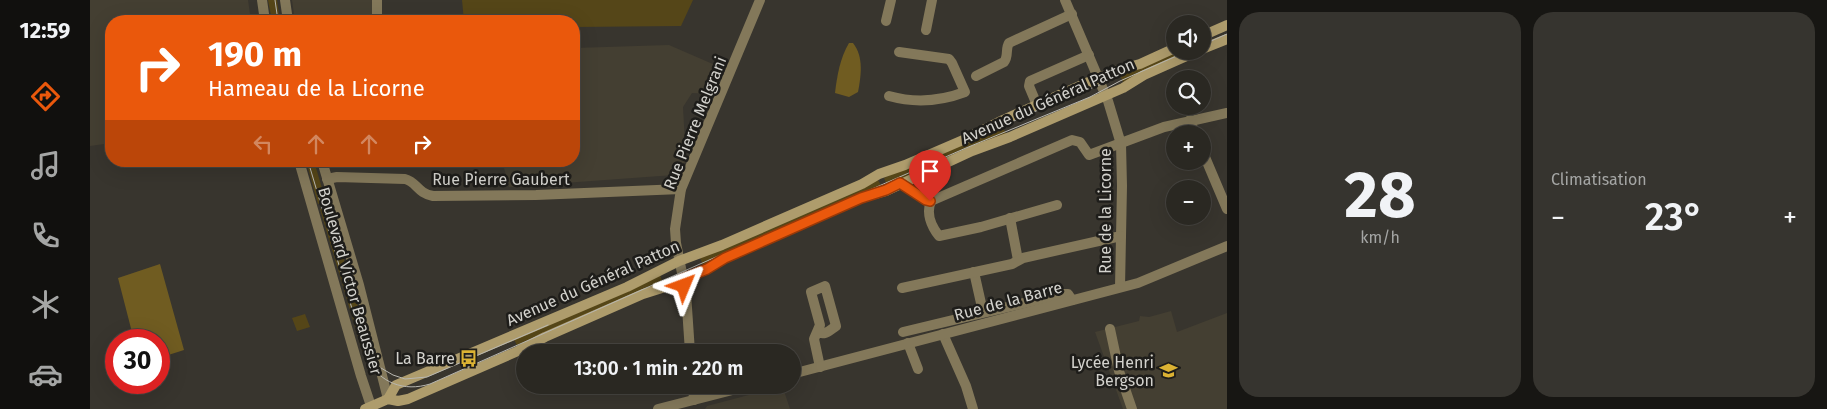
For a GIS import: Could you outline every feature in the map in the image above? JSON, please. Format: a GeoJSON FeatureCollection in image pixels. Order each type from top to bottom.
{"type":"FeatureCollection","features":[{"type":"Feature","properties":{"kind":"street"},"geometry":{"type":"LineString","coordinates":[[262,0],[264,15]]}},
{"type":"Feature","properties":{"kind":"street"},"geometry":{"type":"LineString","coordinates":[[285,0],[287,15]]}},
{"type":"Feature","properties":{"kind":"street"},"geometry":{"type":"LineString","coordinates":[[376,0],[377,15]]}},
{"type":"Feature","properties":{"kind":"street","name":"Rue Pierre Melgrani"},"geometry":{"type":"LineString","coordinates":[[689,344],[686,293],[675,229],[682,189],[760,0]]}},
{"type":"Feature","properties":{"kind":"street"},"geometry":{"type":"LineString","coordinates":[[886,21],[891,0]]}},
{"type":"Feature","properties":{"kind":"street"},"geometry":{"type":"LineString","coordinates":[[926,30],[932,0]]}},
{"type":"Feature","properties":{"kind":"street","name":"Rue de la Licorne"},"geometry":{"type":"LineString","coordinates":[[1066,0],[1106,95],[1121,144],[1120,287]]}},
{"type":"Feature","properties":{"kind":"street"},"geometry":{"type":"LineString","coordinates":[[976,76],[1006,60],[1009,43],[1072,14]]}},
{"type":"Feature","properties":{"kind":"street"},"geometry":{"type":"LineString","coordinates":[[1211,32],[1227,25]]}},
{"type":"Feature","properties":{"kind":"street"},"geometry":{"type":"LineString","coordinates":[[1211,45],[1227,39]]}},
{"type":"Feature","properties":{"kind":"street"},"geometry":{"type":"LineString","coordinates":[[889,96],[911,100],[942,99],[965,92],[949,59],[899,52]]}},
{"type":"Feature","properties":{"kind":"street","name":"Avenue du Général Patton"},"geometry":{"type":"LineString","coordinates":[[389,404],[396,385],[627,287],[679,261],[722,245],[862,184],[879,174],[963,140],[1099,78],[1140,64],[1166,52]]}},
{"type":"Feature","properties":{"kind":"street"},"geometry":{"type":"LineString","coordinates":[[1037,105],[1029,86],[1030,81],[1089,55]]}},
{"type":"Feature","properties":{"kind":"street","name":"Avenue du Général Patton"},"geometry":{"type":"LineString","coordinates":[[370,408],[408,399],[518,352],[546,337],[642,294],[707,269],[734,254],[861,198],[886,190],[972,150],[1010,137],[1123,88],[1144,75],[1178,60]]}},
{"type":"Feature","properties":{"kind":"street"},"geometry":{"type":"LineString","coordinates":[[900,183],[930,201],[1072,140],[1080,142],[1089,155],[1164,127],[1227,113]]}},
{"type":"Feature","properties":{"kind":"street"},"geometry":{"type":"LineString","coordinates":[[1190,120],[1192,125]]}},
{"type":"Feature","properties":{"kind":"street","name":"Boulevard Victor Beaussier"},"geometry":{"type":"LineString","coordinates":[[301,167],[370,408]]}},
{"type":"Feature","properties":{"kind":"street","name":"Boulevard Victor Beaussier"},"geometry":{"type":"LineString","coordinates":[[324,167],[359,286],[389,404]]}},
{"type":"Feature","properties":{"kind":"street"},"geometry":{"type":"LineString","coordinates":[[1210,170],[1227,209]]}},
{"type":"Feature","properties":{"kind":"street","name":"Rue Pierre Gaubert"},"geometry":{"type":"LineString","coordinates":[[327,179],[337,177],[405,179],[410,181],[420,192],[433,196],[536,195],[682,189]]}},
{"type":"Feature","properties":{"kind":"street"},"geometry":{"type":"LineString","coordinates":[[930,201],[928,209],[931,221],[934,230],[939,236],[981,227],[1057,205]]}},
{"type":"Feature","properties":{"kind":"street"},"geometry":{"type":"LineString","coordinates":[[1010,218],[1018,260]]}},
{"type":"Feature","properties":{"kind":"street"},"geometry":{"type":"LineString","coordinates":[[902,288],[1012,264],[1018,260],[1121,236]]}},
{"type":"Feature","properties":{"kind":"street","name":"Rue de la Barre"},"geometry":{"type":"LineString","coordinates":[[801,372],[1148,280],[1227,246]]}},
{"type":"Feature","properties":{"kind":"street"},"geometry":{"type":"LineString","coordinates":[[974,272],[983,312]]}},
{"type":"Feature","properties":{"kind":"street"},"geometry":{"type":"LineString","coordinates":[[903,332],[1062,294],[1068,294],[1072,300]]}},
{"type":"Feature","properties":{"kind":"street"},"geometry":{"type":"LineString","coordinates":[[1110,329],[1132,409]]}},
{"type":"Feature","properties":{"kind":"street"},"geometry":{"type":"LineString","coordinates":[[818,332],[814,338],[820,367]]}},
{"type":"Feature","properties":{"kind":"street"},"geometry":{"type":"LineString","coordinates":[[943,334],[966,386],[973,409]]}},
{"type":"Feature","properties":{"kind":"street"},"geometry":{"type":"LineString","coordinates":[[908,344],[918,369]]}},
{"type":"Feature","properties":{"kind":"street"},"geometry":{"type":"LineString","coordinates":[[694,394],[694,400]]}},
{"type":"Feature","properties":{"kind":"street"},"geometry":{"type":"LineString","coordinates":[[658,409],[717,394]]}},
{"type":"Feature","properties":{"kind":"shaded area"},"geometry":{"type":"Polygon","coordinates":[[[90,0],[248,0],[250,15],[105,15],[105,144],[90,146],[90,0]]]}},
{"type":"Feature","properties":{"kind":"shaded area"},"geometry":{"type":"Polygon","coordinates":[[[268,0],[277,0],[279,15],[271,15],[268,0]]]}},
{"type":"Feature","properties":{"kind":"shaded area"},"geometry":{"type":"Polygon","coordinates":[[[292,0],[379,0],[380,15],[294,15],[292,0]]]}},
{"type":"Feature","properties":{"kind":"shaded area"},"geometry":{"type":"Polygon","coordinates":[[[462,0],[693,0],[681,26],[580,27],[580,15],[463,15],[462,0]]]}},
{"type":"Feature","properties":{"kind":"shaded area"},"geometry":{"type":"Polygon","coordinates":[[[849,43],[853,43],[859,54],[861,67],[858,92],[849,97],[835,93],[841,61],[849,43]]]}},
{"type":"Feature","properties":{"kind":"shaded area"},"geometry":{"type":"Polygon","coordinates":[[[669,45],[722,68],[713,94],[692,93],[683,107],[686,161],[674,175],[509,187],[504,167],[580,167],[580,48],[669,45]]]}},
{"type":"Feature","properties":{"kind":"shaded area"},"geometry":{"type":"Polygon","coordinates":[[[1166,55],[1166,60],[1173,60],[1123,82],[1120,75],[1166,55]]]}},
{"type":"Feature","properties":{"kind":"shaded area"},"geometry":{"type":"Polygon","coordinates":[[[1001,124],[1007,135],[887,185],[884,178],[1001,124]]]}},
{"type":"Feature","properties":{"kind":"shaded area"},"geometry":{"type":"Polygon","coordinates":[[[308,167],[316,167],[326,202],[318,204],[308,167]]]}},
{"type":"Feature","properties":{"kind":"shaded area"},"geometry":{"type":"Polygon","coordinates":[[[878,180],[882,187],[703,265],[700,258],[878,180]]]}},
{"type":"Feature","properties":{"kind":"shaded area"},"geometry":{"type":"Polygon","coordinates":[[[328,207],[377,369],[373,373],[362,350],[320,209],[328,207]]]}},
{"type":"Feature","properties":{"kind":"shaded area"},"geometry":{"type":"Polygon","coordinates":[[[160,264],[184,350],[170,354],[170,329],[131,329],[118,278],[160,264]]]}},
{"type":"Feature","properties":{"kind":"shaded area"},"geometry":{"type":"Polygon","coordinates":[[[660,275],[663,283],[527,344],[516,344],[513,337],[660,275]]]}},
{"type":"Feature","properties":{"kind":"shaded area","name":"Lycée Henri Bergson"},"geometry":{"type":"Polygon","coordinates":[[[1171,311],[1177,332],[1227,313],[1227,409],[1123,409],[1095,332],[1139,321],[1140,316],[1149,317],[1171,311]]]}},
{"type":"Feature","properties":{"kind":"shaded area"},"geometry":{"type":"Polygon","coordinates":[[[305,314],[310,327],[297,331],[292,318],[305,314]]]}},
{"type":"Feature","properties":{"kind":"shaded area"},"geometry":{"type":"Polygon","coordinates":[[[752,394],[785,394],[790,409],[705,409],[707,406],[752,394]]]}},
{"type":"Feature","properties":{"kind":"tram line"},"geometry":{"type":"LineString","coordinates":[[275,0],[277,15]]}},
{"type":"Feature","properties":{"kind":"tram line"},"geometry":{"type":"LineString","coordinates":[[1211,41],[1227,34]]}},
{"type":"Feature","properties":{"kind":"tram line"},"geometry":{"type":"LineString","coordinates":[[310,167],[367,359],[372,367],[386,380],[402,386],[420,386],[430,384],[966,148],[1090,97],[1120,81],[1168,60]]}},
{"type":"Feature","properties":{"kind":"tram line"},"geometry":{"type":"LineString","coordinates":[[976,138],[1109,81]]}},
{"type":"Feature","properties":{"kind":"tram line"},"geometry":{"type":"LineString","coordinates":[[381,368],[405,379],[427,377],[548,325]]}},
{"type":"Feature","properties":{"kind":"place","name":"La Barre"},"geometry":{"type":"Point","coordinates":[469,358]}},
{"type":"Feature","properties":{"kind":"place","name":"Lycée Henri Bergson"},"geometry":{"type":"Point","coordinates":[1168,371]}},
{"type":"Feature","properties":{"kind":"route"},"geometry":{"type":"LineString","coordinates":[[684,286],[683,279],[707,269],[725,258],[861,198],[886,190],[900,183],[930,201]]}}]}
